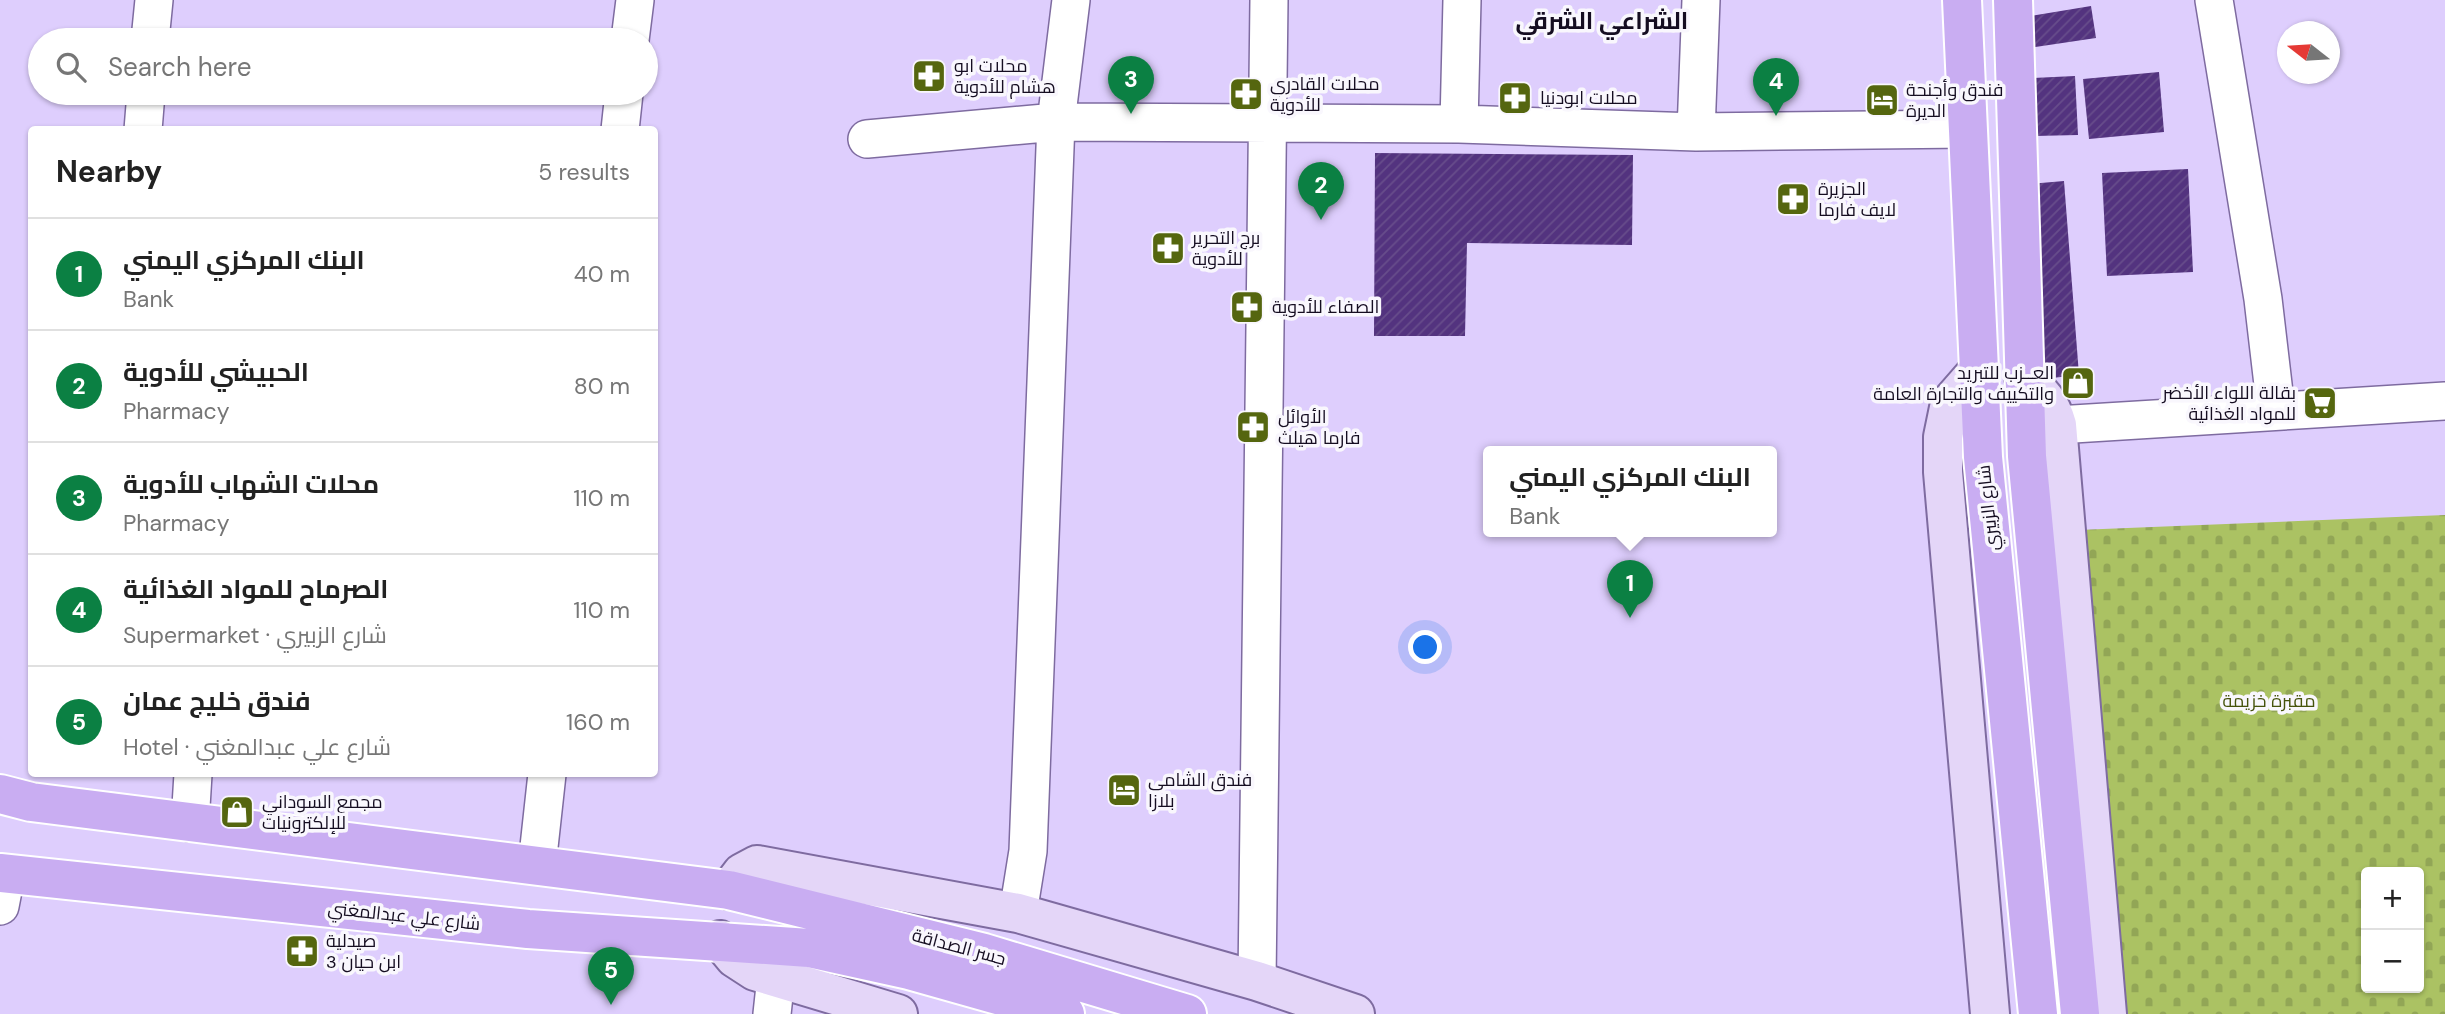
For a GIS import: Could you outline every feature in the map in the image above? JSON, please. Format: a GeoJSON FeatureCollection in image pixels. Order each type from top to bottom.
{"type":"FeatureCollection","features":[{"type":"Feature","properties":{"kind":"main road","name":"شارع الزبيري"},"geometry":{"type":"LineString","coordinates":[[1962,0],[1977,372],[2038,1014]]}},
{"type":"Feature","properties":{"kind":"main road"},"geometry":{"type":"LineString","coordinates":[[2013,0],[2027,456],[2080,1014]]}},
{"type":"Feature","properties":{"kind":"main road"},"geometry":{"type":"LineString","coordinates":[[1977,372],[1950,403],[1943,437],[1943,472],[1990,1014]]}},
{"type":"Feature","properties":{"kind":"main road"},"geometry":{"type":"LineString","coordinates":[[2024,377],[2048,401],[2057,425],[2107,1014]]}},
{"type":"Feature","properties":{"kind":"main road","name":"جسر الصداقة"},"geometry":{"type":"LineString","coordinates":[[16,798],[190,823],[729,890],[984,953],[1187,1014]]}},
{"type":"Feature","properties":{"kind":"main road"},"geometry":{"type":"LineString","coordinates":[[729,890],[742,873],[757,865],[1018,913],[1257,981],[1355,1014]]}},
{"type":"Feature","properties":{"kind":"main road","name":"شارع علي عبدالمغني"},"geometry":{"type":"LineString","coordinates":[[2,885],[528,929],[720,940],[784,971]]}},
{"type":"Feature","properties":{"kind":"main road","name":"جسر الصداقة"},"geometry":{"type":"LineString","coordinates":[[784,971],[909,970],[1065,1014]]}},
{"type":"Feature","properties":{"kind":"main road"},"geometry":{"type":"LineString","coordinates":[[784,971],[888,1012]]}},
{"type":"Feature","properties":{"kind":"street"},"geometry":{"type":"LineString","coordinates":[[151,28],[154,0]]}},
{"type":"Feature","properties":{"kind":"street"},"geometry":{"type":"LineString","coordinates":[[632,28],[635,0]]}},
{"type":"Feature","properties":{"kind":"street"},"geometry":{"type":"LineString","coordinates":[[1018,913],[1028,851],[1056,122],[1071,0]]}},
{"type":"Feature","properties":{"kind":"street"},"geometry":{"type":"LineString","coordinates":[[1257,981],[1269,0]]}},
{"type":"Feature","properties":{"kind":"street"},"geometry":{"type":"LineString","coordinates":[[1460,124],[1462,0]]}},
{"type":"Feature","properties":{"kind":"street"},"geometry":{"type":"LineString","coordinates":[[1696,132],[1701,0]]}},
{"type":"Feature","properties":{"kind":"street"},"geometry":{"type":"LineString","coordinates":[[2214,0],[2263,299],[2276,410]]}},
{"type":"Feature","properties":{"kind":"street"},"geometry":{"type":"LineString","coordinates":[[143,126],[145,105]]}},
{"type":"Feature","properties":{"kind":"street"},"geometry":{"type":"LineString","coordinates":[[620,126],[623,105]]}},
{"type":"Feature","properties":{"kind":"street"},"geometry":{"type":"LineString","coordinates":[[867,139],[1056,122],[1460,124],[1696,132],[1968,129]]}},
{"type":"Feature","properties":{"kind":"street"},"geometry":{"type":"LineString","coordinates":[[2057,425],[2445,401]]}},
{"type":"Feature","properties":{"kind":"street"},"geometry":{"type":"LineString","coordinates":[[190,823],[193,777]]}},
{"type":"Feature","properties":{"kind":"street"},"geometry":{"type":"LineString","coordinates":[[537,865],[547,777]]}},
{"type":"Feature","properties":{"kind":"green space","name":"مقبرة خزيمة"},"geometry":{"type":"Polygon","coordinates":[[[2445,515],[2445,1014],[2120,1014],[2078,530],[2445,515]]]}},
{"type":"Feature","properties":{"kind":"building"},"geometry":{"type":"Polygon","coordinates":[[[2091,6],[2096,38],[2022,49],[2018,18],[2091,6]]]}},
{"type":"Feature","properties":{"kind":"building"},"geometry":{"type":"Polygon","coordinates":[[[2159,72],[2164,132],[2089,139],[2083,79],[2159,72]]]}},
{"type":"Feature","properties":{"kind":"building"},"geometry":{"type":"Polygon","coordinates":[[[2075,76],[2078,135],[2035,136],[2033,78],[2075,76]]]}},
{"type":"Feature","properties":{"kind":"building"},"geometry":{"type":"Polygon","coordinates":[[[1375,153],[1633,155],[1632,245],[1467,243],[1465,336],[1374,336],[1375,153]]]}},
{"type":"Feature","properties":{"kind":"building"},"geometry":{"type":"Polygon","coordinates":[[[2188,169],[2193,272],[2107,276],[2102,173],[2188,169]]]}},
{"type":"Feature","properties":{"kind":"building"},"geometry":{"type":"Polygon","coordinates":[[[2064,181],[2079,375],[2043,379],[2028,184],[2064,181]]]}},
{"type":"Feature","properties":{"kind":"place","name":"محلات ابو هشام للأدوية"},"geometry":{"type":"Point","coordinates":[929,76]}},
{"type":"Feature","properties":{"kind":"place","name":"محلات القادري للأدوية"},"geometry":{"type":"Point","coordinates":[1246,94]}},
{"type":"Feature","properties":{"kind":"place","name":"محلات ابودنيا"},"geometry":{"type":"Point","coordinates":[1515,98]}},
{"type":"Feature","properties":{"kind":"place","name":"فندق وأجنحة الديرة"},"geometry":{"type":"Point","coordinates":[1882,100]}},
{"type":"Feature","properties":{"kind":"place","name":"محلات الشهاب للأدوية"},"geometry":{"type":"Point","coordinates":[1131,114]}},
{"type":"Feature","properties":{"kind":"place","name":"الصرماح للمواد الغذائية"},"geometry":{"type":"Point","coordinates":[1776,116]}},
{"type":"Feature","properties":{"kind":"place","name":"الجزيرة لايف فارما"},"geometry":{"type":"Point","coordinates":[1793,199]}},
{"type":"Feature","properties":{"kind":"place","name":"الحبيشي للأدوية"},"geometry":{"type":"Point","coordinates":[1321,220]}},
{"type":"Feature","properties":{"kind":"place","name":"برج التحرير للأدوية"},"geometry":{"type":"Point","coordinates":[1168,248]}},
{"type":"Feature","properties":{"kind":"place","name":"الصفاء للأدوية"},"geometry":{"type":"Point","coordinates":[1247,307]}},
{"type":"Feature","properties":{"kind":"place","name":"العــزب للتبريد والتكييف والتجارة العامة"},"geometry":{"type":"Point","coordinates":[2078,383]}},
{"type":"Feature","properties":{"kind":"place","name":"بقالة اللواء الأخضر للمواد الغذائية"},"geometry":{"type":"Point","coordinates":[2320,403]}},
{"type":"Feature","properties":{"kind":"place","name":"الأوائل فارما هيلث"},"geometry":{"type":"Point","coordinates":[1253,427]}},
{"type":"Feature","properties":{"kind":"place","name":"البنك المركزي اليمني"},"geometry":{"type":"Point","coordinates":[1630,618]}},
{"type":"Feature","properties":{"kind":"place","name":"فندق الشامي بلازا"},"geometry":{"type":"Point","coordinates":[1124,790]}},
{"type":"Feature","properties":{"kind":"place","name":"مجمع السوداني للإلكترونيات"},"geometry":{"type":"Point","coordinates":[237,812]}},
{"type":"Feature","properties":{"kind":"place","name":"صيدلية ابن حيان 3"},"geometry":{"type":"Point","coordinates":[302,951]}},
{"type":"Feature","properties":{"kind":"place","name":"فندق خليج عمان"},"geometry":{"type":"Point","coordinates":[611,1005]}},
{"type":"Feature","properties":{"kind":"district","name":"الشراعي الشرقي"},"geometry":{"type":"Point","coordinates":[1602,21]}}]}
